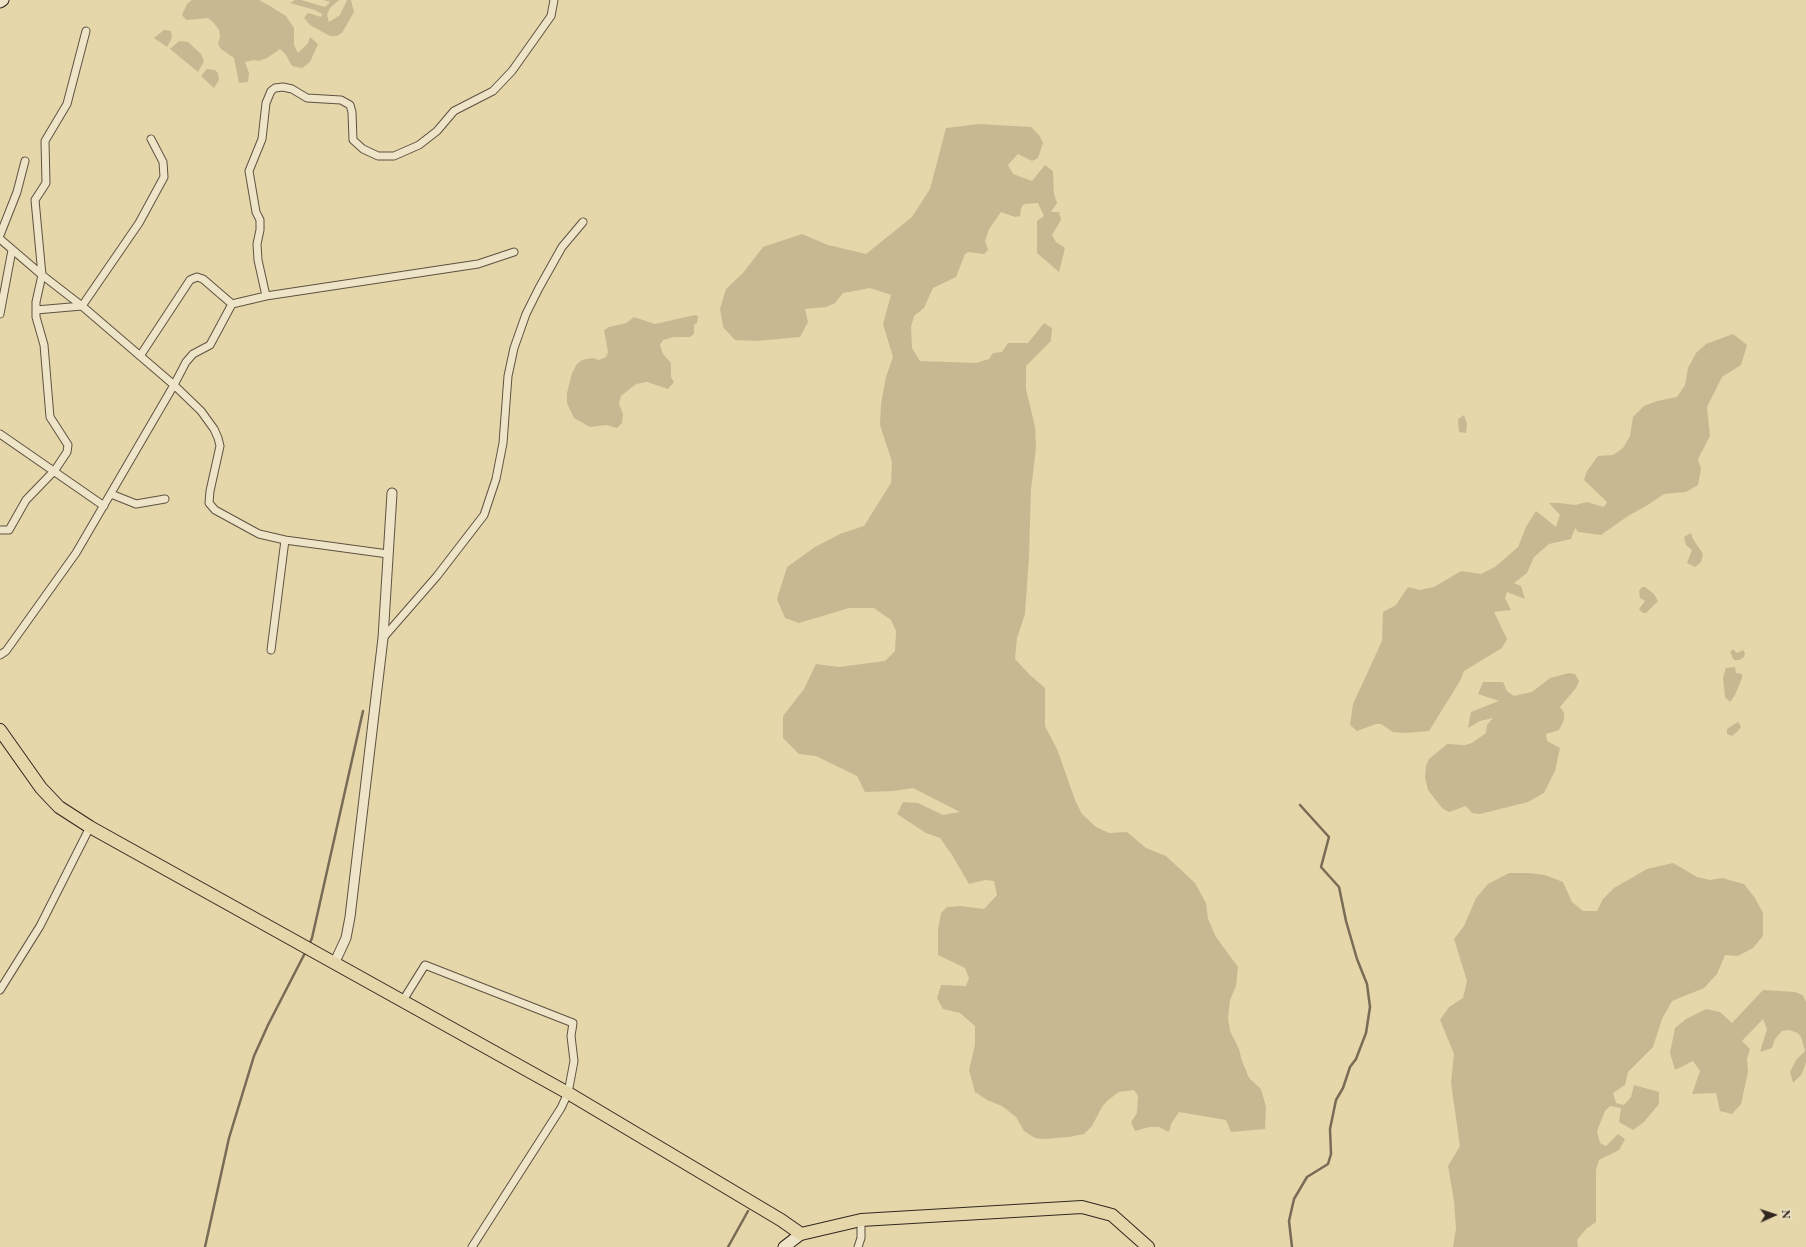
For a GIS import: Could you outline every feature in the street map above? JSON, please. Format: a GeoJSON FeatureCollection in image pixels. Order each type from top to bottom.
{"type":"FeatureCollection","features":[{"type":"Feature","properties":{"kind":"main road"},"geometry":{"type":"LineString","coordinates":[[0,730],[41,788],[59,807],[90,827],[402,1002],[568,1093],[781,1220],[801,1234]]}},
{"type":"Feature","properties":{"kind":"main road"},"geometry":{"type":"LineString","coordinates":[[784,1247],[801,1234],[861,1220],[1082,1207],[1112,1215],[1148,1247]]}},
{"type":"Feature","properties":{"kind":"street"},"geometry":{"type":"LineString","coordinates":[[266,296],[258,260],[257,244],[260,230],[260,220],[256,212],[249,171],[262,139],[266,103],[271,91],[275,88],[283,87],[292,89],[308,98],[341,100],[350,105],[352,112],[353,140],[364,149],[378,156],[394,156],[419,145],[437,131],[454,111],[492,91],[512,71],[551,16],[554,0]]}},
{"type":"Feature","properties":{"kind":"street"},"geometry":{"type":"LineString","coordinates":[[0,530],[9,530],[26,500],[55,470],[67,452],[68,445],[50,417],[44,345],[36,310],[42,275],[35,200],[46,183],[46,141],[67,104],[86,31]]}},
{"type":"Feature","properties":{"kind":"street"},"geometry":{"type":"LineString","coordinates":[[82,306],[139,223],[164,177],[163,162],[151,139]]}},
{"type":"Feature","properties":{"kind":"street"},"geometry":{"type":"LineString","coordinates":[[0,236],[17,192],[25,161]]}},
{"type":"Feature","properties":{"kind":"street"},"geometry":{"type":"LineString","coordinates":[[383,638],[437,576],[484,515],[496,480],[502,450],[508,376],[514,348],[526,314],[539,288],[562,247],[582,222]]}},
{"type":"Feature","properties":{"kind":"street"},"geometry":{"type":"LineString","coordinates":[[0,239],[42,275],[82,306],[174,385],[201,411],[214,429],[220,446],[210,491],[209,504],[215,510],[259,534],[285,540],[388,554]]}},
{"type":"Feature","properties":{"kind":"street"},"geometry":{"type":"LineString","coordinates":[[0,314],[12,250]]}},
{"type":"Feature","properties":{"kind":"street"},"geometry":{"type":"LineString","coordinates":[[0,655],[6,651],[76,553],[186,362],[193,354],[210,345],[232,304],[266,296],[478,264],[514,252]]}},
{"type":"Feature","properties":{"kind":"street"},"geometry":{"type":"LineString","coordinates":[[140,356],[190,280],[197,277],[203,279],[232,304]]}},
{"type":"Feature","properties":{"kind":"street"},"geometry":{"type":"LineString","coordinates":[[36,310],[82,306]]}},
{"type":"Feature","properties":{"kind":"street"},"geometry":{"type":"LineString","coordinates":[[0,434],[55,470],[104,506]]}},
{"type":"Feature","properties":{"kind":"street"},"geometry":{"type":"LineString","coordinates":[[334,964],[346,938],[350,917],[383,638],[392,493]]}},
{"type":"Feature","properties":{"kind":"street"},"geometry":{"type":"LineString","coordinates":[[111,494],[136,504],[165,499]]}},
{"type":"Feature","properties":{"kind":"street"},"geometry":{"type":"LineString","coordinates":[[271,650],[285,540]]}},
{"type":"Feature","properties":{"kind":"street"},"geometry":{"type":"LineString","coordinates":[[0,990],[40,926],[90,827]]}},
{"type":"Feature","properties":{"kind":"street"},"geometry":{"type":"LineString","coordinates":[[402,1002],[425,965],[572,1023],[572,1048],[574,1060],[568,1093],[561,1108],[472,1247]]}},
{"type":"Feature","properties":{"kind":"street"},"geometry":{"type":"LineString","coordinates":[[858,1247],[861,1238],[861,1220]]}},
{"type":"Feature","properties":{"kind":"shaded area"},"geometry":{"type":"Polygon","coordinates":[[[192,0],[259,0],[286,16],[294,28],[294,45],[298,53],[308,43],[310,37],[318,44],[310,62],[302,68],[292,66],[286,55],[280,49],[267,58],[258,61],[254,60],[245,62],[249,73],[248,82],[239,83],[234,58],[221,49],[218,44],[220,37],[219,30],[213,22],[208,18],[186,20],[182,15],[187,4],[192,0]]]}},
{"type":"Feature","properties":{"kind":"shaded area"},"geometry":{"type":"Polygon","coordinates":[[[295,0],[301,0],[325,7],[330,2],[324,0],[339,0],[330,8],[327,15],[329,22],[340,15],[347,0],[351,0],[354,12],[342,33],[337,36],[330,36],[310,25],[304,18],[308,13],[321,17],[322,14],[315,10],[290,3],[295,0]]]}},
{"type":"Feature","properties":{"kind":"shaded area"},"geometry":{"type":"Polygon","coordinates":[[[164,30],[171,31],[172,38],[167,47],[154,38],[164,30]]]}},
{"type":"Feature","properties":{"kind":"shaded area"},"geometry":{"type":"Polygon","coordinates":[[[179,41],[188,42],[201,54],[204,61],[198,72],[170,49],[179,41]]]}},
{"type":"Feature","properties":{"kind":"shaded area"},"geometry":{"type":"Polygon","coordinates":[[[207,69],[215,70],[218,73],[219,80],[214,88],[201,76],[207,69]]]}},
{"type":"Feature","properties":{"kind":"shaded area"},"geometry":{"type":"Polygon","coordinates":[[[979,124],[1031,127],[1039,135],[1043,143],[1038,158],[1032,161],[1018,154],[1008,165],[1013,174],[1032,181],[1045,165],[1053,171],[1054,194],[1057,203],[1051,212],[1059,212],[1061,220],[1052,235],[1056,242],[1065,248],[1059,272],[1037,253],[1037,221],[1044,216],[1038,203],[1024,204],[1021,208],[1020,216],[1015,217],[1001,212],[989,229],[985,241],[988,250],[984,254],[968,252],[965,254],[956,277],[933,288],[924,308],[914,316],[911,327],[912,348],[920,361],[976,363],[989,359],[993,353],[1002,352],[1008,343],[1028,343],[1044,323],[1052,328],[1051,341],[1026,366],[1026,389],[1035,427],[1036,448],[1031,490],[1025,614],[1017,638],[1015,659],[1045,688],[1045,726],[1057,749],[1075,800],[1082,814],[1096,827],[1109,833],[1127,832],[1146,848],[1166,856],[1195,883],[1206,903],[1208,919],[1216,937],[1238,967],[1236,986],[1230,1000],[1228,1018],[1230,1031],[1239,1049],[1249,1078],[1261,1089],[1266,1107],[1265,1129],[1231,1132],[1226,1120],[1179,1112],[1171,1124],[1169,1132],[1159,1127],[1149,1127],[1135,1131],[1131,1122],[1137,1113],[1138,1096],[1134,1090],[1119,1092],[1108,1100],[1102,1107],[1092,1126],[1084,1134],[1069,1137],[1044,1139],[1035,1138],[1024,1131],[1016,1117],[1002,1106],[987,1100],[975,1092],[969,1070],[975,1045],[975,1026],[960,1013],[943,1009],[937,998],[941,985],[966,986],[969,978],[965,968],[938,955],[938,930],[941,913],[947,907],[960,906],[984,909],[997,895],[994,881],[985,880],[969,884],[940,838],[926,833],[897,814],[903,802],[918,803],[943,815],[960,812],[913,788],[894,791],[865,792],[857,776],[816,756],[799,754],[783,738],[783,716],[804,689],[816,664],[839,667],[885,661],[895,651],[896,631],[891,620],[874,608],[849,608],[799,623],[785,618],[777,599],[787,567],[815,547],[840,534],[864,526],[891,483],[892,462],[880,425],[881,404],[886,377],[893,357],[883,324],[891,295],[870,288],[843,293],[835,303],[826,307],[805,309],[808,322],[800,337],[757,341],[735,340],[723,327],[720,309],[726,289],[743,273],[763,247],[802,234],[828,245],[866,254],[912,217],[930,189],[946,128],[979,124]]]}},
{"type":"Feature","properties":{"kind":"shaded area"},"geometry":{"type":"Polygon","coordinates":[[[695,315],[698,316],[697,323],[694,325],[694,334],[690,337],[674,337],[663,340],[660,345],[663,354],[671,363],[671,377],[674,382],[668,389],[647,382],[636,384],[621,396],[619,404],[623,414],[622,423],[617,428],[606,425],[590,427],[574,418],[567,403],[567,393],[572,373],[577,364],[582,360],[593,358],[599,360],[606,357],[608,352],[604,330],[609,327],[626,323],[634,317],[655,324],[695,315]]]}},
{"type":"Feature","properties":{"kind":"shaded area"},"geometry":{"type":"Polygon","coordinates":[[[1733,334],[1747,345],[1741,365],[1722,377],[1707,407],[1710,436],[1698,459],[1701,469],[1698,485],[1686,492],[1664,494],[1601,535],[1578,532],[1575,528],[1571,539],[1549,544],[1534,557],[1527,573],[1514,583],[1521,586],[1525,599],[1507,592],[1505,598],[1511,610],[1494,612],[1507,639],[1502,648],[1464,671],[1460,681],[1429,731],[1405,733],[1393,732],[1381,724],[1376,724],[1357,731],[1350,725],[1353,704],[1382,641],[1383,612],[1396,605],[1408,587],[1420,590],[1434,587],[1461,571],[1481,574],[1495,567],[1518,547],[1526,527],[1536,511],[1556,527],[1560,515],[1549,503],[1575,505],[1587,502],[1604,507],[1607,502],[1584,480],[1587,471],[1598,456],[1613,455],[1623,448],[1630,436],[1633,417],[1644,406],[1657,401],[1677,397],[1685,385],[1688,368],[1696,353],[1706,344],[1733,334]]]}},
{"type":"Feature","properties":{"kind":"shaded area"},"geometry":{"type":"Polygon","coordinates":[[[1464,415],[1467,424],[1466,433],[1459,432],[1458,419],[1464,415]]]}},
{"type":"Feature","properties":{"kind":"shaded area"},"geometry":{"type":"Polygon","coordinates":[[[1691,533],[1693,539],[1703,554],[1701,562],[1695,567],[1687,563],[1692,550],[1686,545],[1684,537],[1691,533]]]}},
{"type":"Feature","properties":{"kind":"shaded area"},"geometry":{"type":"Polygon","coordinates":[[[1642,587],[1645,587],[1654,594],[1658,601],[1646,613],[1643,613],[1639,609],[1645,601],[1640,598],[1639,591],[1642,587]]]}},
{"type":"Feature","properties":{"kind":"shaded area"},"geometry":{"type":"Polygon","coordinates":[[[1733,649],[1737,653],[1743,650],[1745,653],[1744,657],[1739,660],[1734,660],[1730,652],[1733,649]]]}},
{"type":"Feature","properties":{"kind":"shaded area"},"geometry":{"type":"Polygon","coordinates":[[[1735,667],[1736,673],[1742,674],[1742,678],[1735,695],[1730,702],[1725,697],[1723,678],[1726,668],[1735,667]]]}},
{"type":"Feature","properties":{"kind":"shaded area"},"geometry":{"type":"Polygon","coordinates":[[[1569,673],[1575,674],[1579,681],[1576,688],[1560,707],[1564,713],[1564,720],[1559,730],[1546,734],[1547,741],[1560,748],[1555,771],[1544,793],[1528,802],[1480,814],[1472,813],[1466,806],[1449,812],[1442,808],[1428,790],[1425,777],[1426,766],[1429,759],[1447,744],[1465,745],[1472,743],[1486,733],[1487,725],[1493,718],[1480,721],[1468,728],[1471,712],[1499,701],[1478,694],[1483,682],[1503,682],[1507,691],[1514,696],[1532,692],[1550,678],[1569,673]]]}},
{"type":"Feature","properties":{"kind":"shaded area"},"geometry":{"type":"Polygon","coordinates":[[[1738,722],[1741,727],[1738,731],[1732,736],[1727,734],[1727,729],[1738,722]]]}},
{"type":"Feature","properties":{"kind":"shaded area"},"geometry":{"type":"Polygon","coordinates":[[[1673,863],[1697,877],[1710,880],[1722,878],[1744,884],[1755,898],[1763,913],[1763,936],[1753,948],[1738,956],[1725,955],[1717,974],[1704,988],[1672,1001],[1662,1019],[1653,1047],[1628,1072],[1625,1085],[1613,1093],[1616,1103],[1624,1105],[1631,1097],[1634,1085],[1659,1092],[1659,1104],[1644,1122],[1633,1130],[1619,1122],[1621,1108],[1610,1106],[1605,1111],[1597,1131],[1600,1143],[1606,1146],[1618,1134],[1625,1139],[1619,1150],[1599,1160],[1596,1170],[1596,1222],[1586,1229],[1577,1240],[1578,1247],[1453,1247],[1456,1228],[1454,1201],[1448,1166],[1460,1146],[1451,1083],[1454,1054],[1440,1020],[1449,1007],[1463,998],[1467,981],[1454,939],[1464,926],[1476,898],[1488,884],[1509,873],[1529,873],[1545,875],[1563,882],[1572,902],[1583,911],[1597,911],[1603,899],[1614,888],[1647,869],[1673,863]]]}},
{"type":"Feature","properties":{"kind":"shaded area"},"geometry":{"type":"Polygon","coordinates":[[[1763,990],[1795,992],[1803,995],[1806,1002],[1806,1062],[1802,1074],[1793,1083],[1790,1072],[1796,1060],[1805,1051],[1801,1037],[1798,1033],[1789,1030],[1782,1031],[1775,1039],[1772,1048],[1760,1052],[1767,1029],[1763,1019],[1742,1041],[1750,1049],[1747,1059],[1748,1072],[1741,1104],[1732,1114],[1720,1111],[1716,1093],[1692,1094],[1700,1071],[1693,1061],[1675,1070],[1670,1053],[1675,1028],[1686,1019],[1706,1009],[1720,1012],[1732,1023],[1763,990]]]}},
{"type":"Feature","properties":{"kind":"waterway"},"geometry":{"type":"LineString","coordinates":[[309,945],[312,938],[363,711]]}},
{"type":"Feature","properties":{"kind":"waterway"},"geometry":{"type":"LineString","coordinates":[[1292,1247],[1289,1221],[1294,1199],[1307,1177],[1328,1164],[1331,1154],[1330,1129],[1336,1100],[1343,1088],[1350,1067],[1356,1059],[1366,1033],[1370,1007],[1367,984],[1357,959],[1346,921],[1339,887],[1321,867],[1329,837],[1300,805]]}},
{"type":"Feature","properties":{"kind":"waterway"},"geometry":{"type":"LineString","coordinates":[[205,1247],[229,1138],[254,1056],[268,1025],[306,951]]}},
{"type":"Feature","properties":{"kind":"waterway"},"geometry":{"type":"LineString","coordinates":[[728,1247],[748,1211]]}}]}
